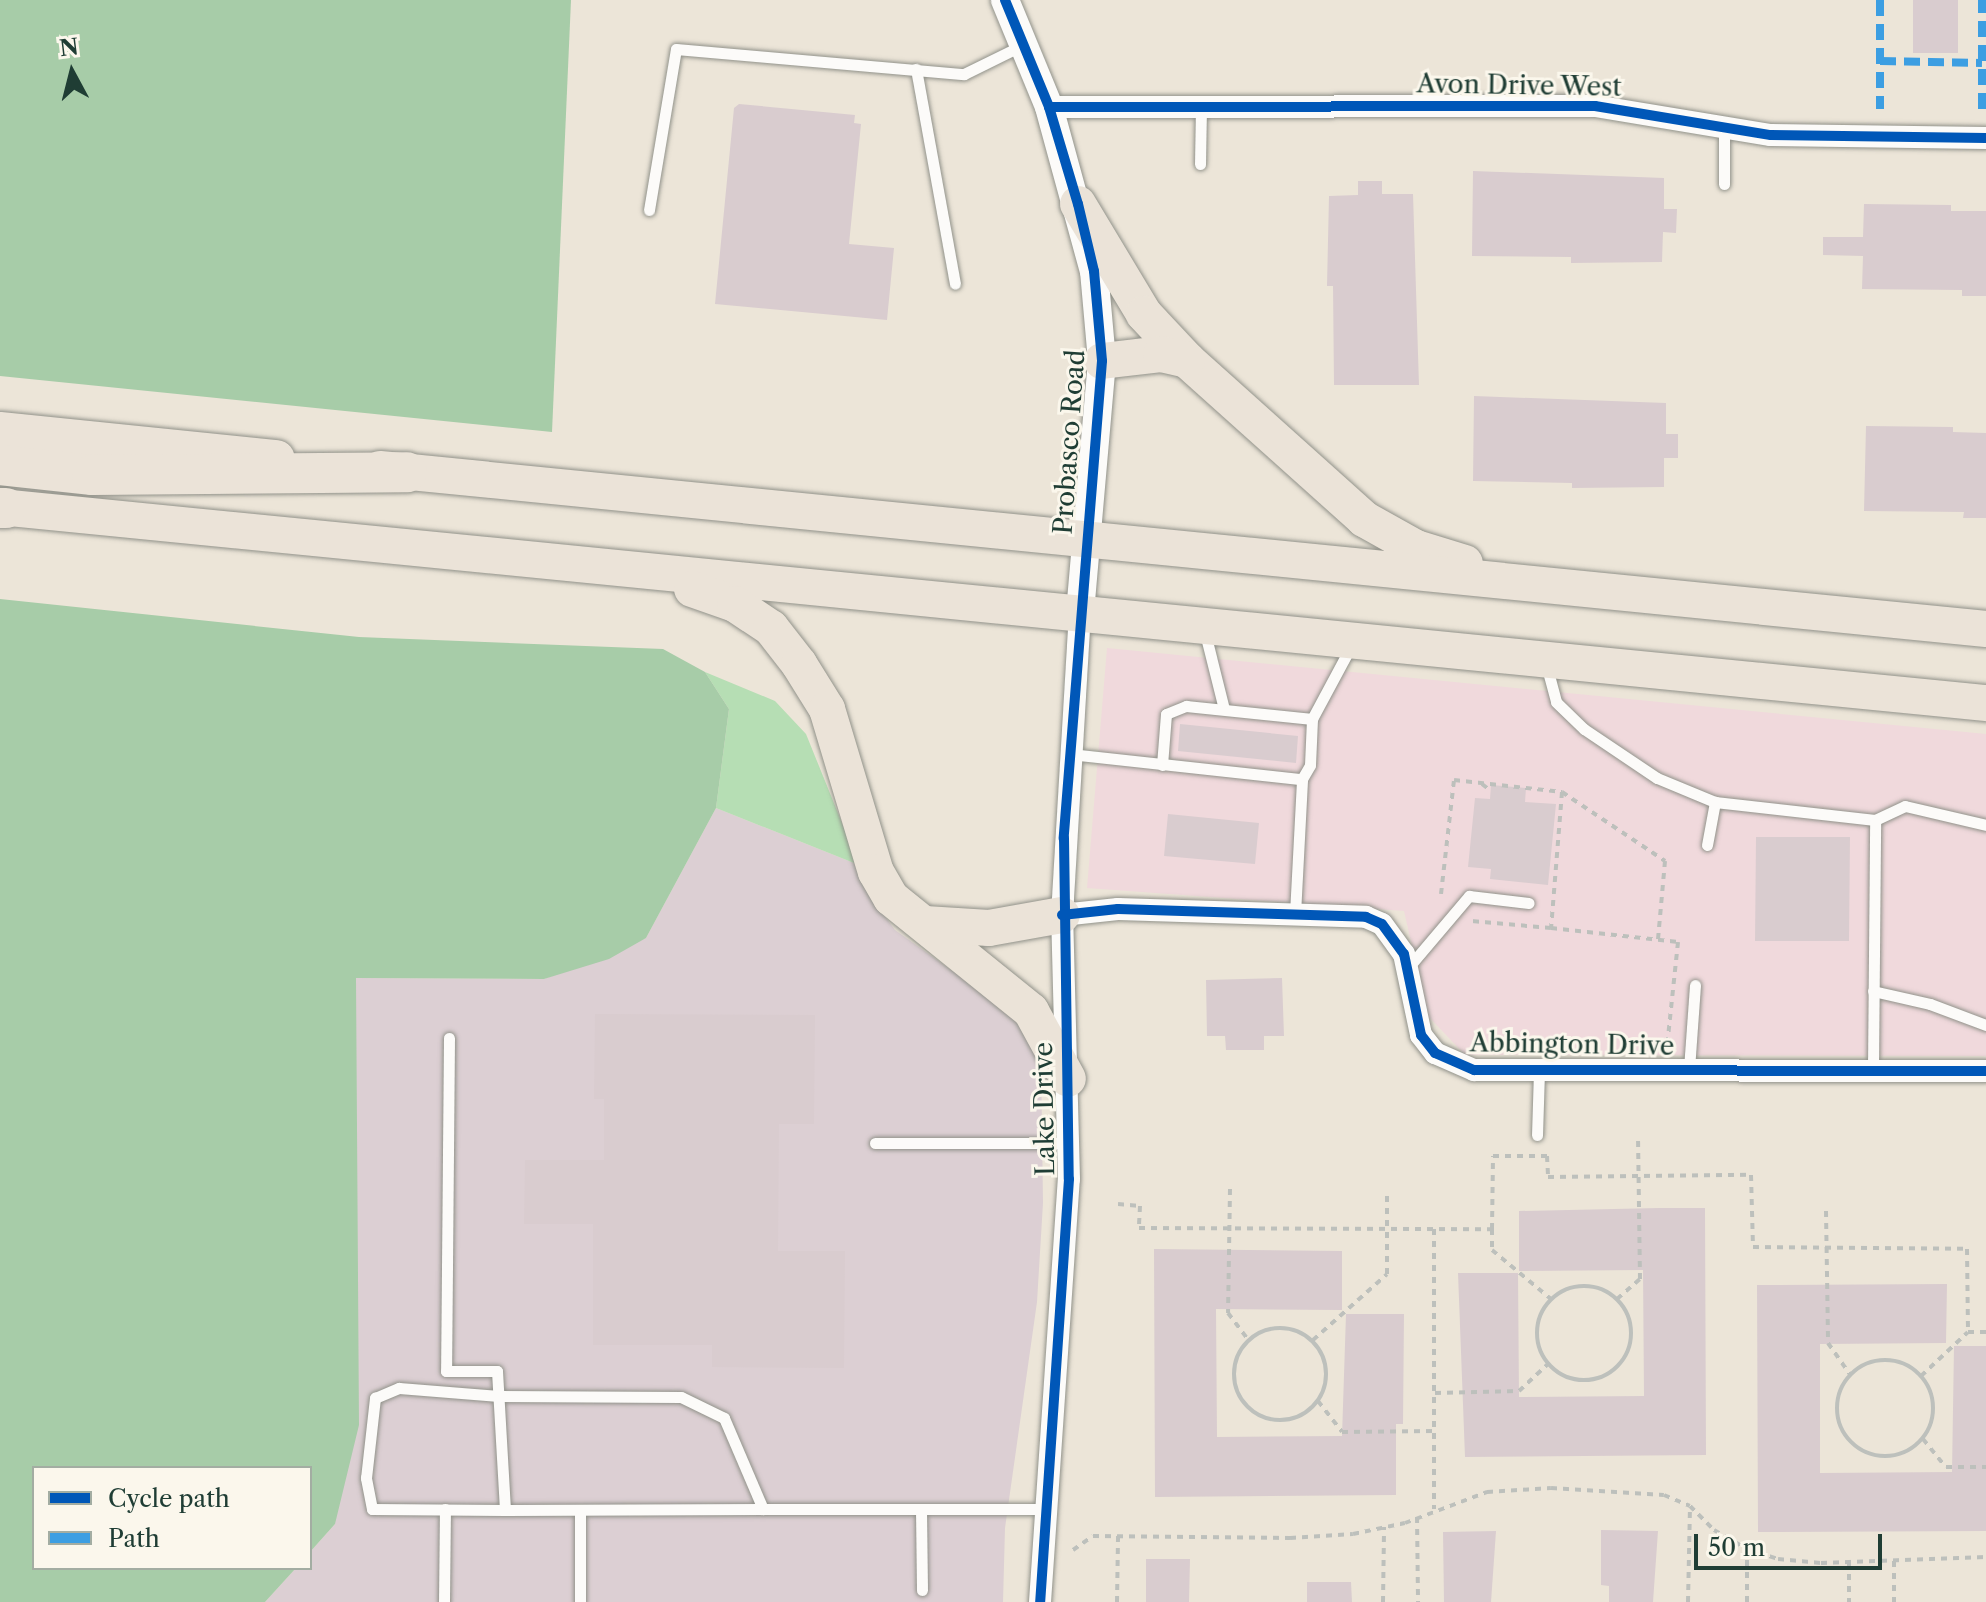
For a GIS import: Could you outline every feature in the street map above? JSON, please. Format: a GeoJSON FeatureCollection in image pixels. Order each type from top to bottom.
{"type":"FeatureCollection","features":[{"type":"Feature","properties":{"kind":"highway"},"geometry":{"type":"LineString","coordinates":[[1078,204],[1144,314],[1187,360],[1364,519],[1416,548],[1623,595]]}},
{"type":"Feature","properties":{"kind":"highway"},"geometry":{"type":"LineString","coordinates":[[1102,361],[1161,354],[1187,360]]}},
{"type":"Feature","properties":{"kind":"highway"},"geometry":{"type":"LineString","coordinates":[[0,430],[1986,629]]}},
{"type":"Feature","properties":{"kind":"highway"},"geometry":{"type":"LineString","coordinates":[[0,465],[92,475],[407,472]]}},
{"type":"Feature","properties":{"kind":"highway"},"geometry":{"type":"LineString","coordinates":[[2,508],[1986,703]]}},
{"type":"Feature","properties":{"kind":"highway"},"geometry":{"type":"LineString","coordinates":[[641,572],[735,604],[771,628],[827,709],[876,872],[891,898],[1031,1011],[1068,1079]]}},
{"type":"Feature","properties":{"kind":"highway"},"geometry":{"type":"LineString","coordinates":[[916,921],[945,929],[989,928],[1062,915]]}},
{"type":"Feature","properties":{"kind":"street","name":"Probasco Road"},"geometry":{"type":"LineString","coordinates":[[1005,0],[1049,107],[1094,271],[1102,361],[1080,614]]}},
{"type":"Feature","properties":{"kind":"street","name":"Avon Drive West"},"geometry":{"type":"LineString","coordinates":[[1049,107],[1595,106],[1817,138],[1986,138]]}},
{"type":"Feature","properties":{"kind":"street","name":"Lake Drive"},"geometry":{"type":"LineString","coordinates":[[1040,1602],[1043,1509],[1064,1278],[1069,1143],[1062,915],[1069,754],[1080,614]]}},
{"type":"Feature","properties":{"kind":"street","name":"Abbington Drive"},"geometry":{"type":"LineString","coordinates":[[1062,915],[1118,909],[1350,914],[1382,924],[1397,939],[1407,970],[1412,1013],[1435,1053],[1474,1070],[1986,1071]]}},
{"type":"Feature","properties":{"kind":"lane"},"geometry":{"type":"LineString","coordinates":[[649,210],[676,49],[964,74],[1024,45]]}},
{"type":"Feature","properties":{"kind":"lane"},"geometry":{"type":"LineString","coordinates":[[916,69],[955,283]]}},
{"type":"Feature","properties":{"kind":"lane"},"geometry":{"type":"LineString","coordinates":[[1200,164],[1201,106]]}},
{"type":"Feature","properties":{"kind":"lane"},"geometry":{"type":"LineString","coordinates":[[1724,126],[1724,184]]}},
{"type":"Feature","properties":{"kind":"lane"},"geometry":{"type":"LineString","coordinates":[[1202,625],[1224,709]]}},
{"type":"Feature","properties":{"kind":"lane"},"geometry":{"type":"LineString","coordinates":[[1295,914],[1302,779],[1310,765],[1312,719],[1354,640]]}},
{"type":"Feature","properties":{"kind":"lane"},"geometry":{"type":"LineString","coordinates":[[1545,659],[1556,702],[1584,729],[1657,778],[1715,802],[1875,820],[1905,806],[1986,825]]}},
{"type":"Feature","properties":{"kind":"lane"},"geometry":{"type":"LineString","coordinates":[[1162,765],[1166,714],[1186,706],[1312,719]]}},
{"type":"Feature","properties":{"kind":"lane"},"geometry":{"type":"LineString","coordinates":[[1069,754],[1302,779]]}},
{"type":"Feature","properties":{"kind":"lane"},"geometry":{"type":"LineString","coordinates":[[1707,845],[1715,802]]}},
{"type":"Feature","properties":{"kind":"lane"},"geometry":{"type":"LineString","coordinates":[[1873,1069],[1875,820]]}},
{"type":"Feature","properties":{"kind":"lane"},"geometry":{"type":"LineString","coordinates":[[1407,970],[1469,896],[1529,903]]}},
{"type":"Feature","properties":{"kind":"lane"},"geometry":{"type":"LineString","coordinates":[[1689,1069],[1695,985]]}},
{"type":"Feature","properties":{"kind":"lane"},"geometry":{"type":"LineString","coordinates":[[1873,991],[1930,1004],[1986,1025]]}},
{"type":"Feature","properties":{"kind":"lane"},"geometry":{"type":"LineString","coordinates":[[449,1038],[446,1371],[497,1371],[505,1510]]}},
{"type":"Feature","properties":{"kind":"lane"},"geometry":{"type":"LineString","coordinates":[[1537,1135],[1539,1070]]}},
{"type":"Feature","properties":{"kind":"lane"},"geometry":{"type":"LineString","coordinates":[[875,1143],[1069,1143]]}},
{"type":"Feature","properties":{"kind":"lane"},"geometry":{"type":"LineString","coordinates":[[763,1509],[724,1418],[681,1397],[499,1396],[399,1388],[375,1398],[366,1478],[372,1509],[580,1511],[1043,1509]]}},
{"type":"Feature","properties":{"kind":"lane"},"geometry":{"type":"LineString","coordinates":[[444,1602],[445,1509]]}},
{"type":"Feature","properties":{"kind":"lane"},"geometry":{"type":"LineString","coordinates":[[921,1509],[922,1590]]}},
{"type":"Feature","properties":{"kind":"lane"},"geometry":{"type":"LineString","coordinates":[[580,1511],[580,1602]]}},
{"type":"Feature","properties":{"kind":"path"},"geometry":{"type":"LineString","coordinates":[[1441,894],[1454,780],[1562,792],[1665,861],[1658,940]]}},
{"type":"Feature","properties":{"kind":"path"},"geometry":{"type":"LineString","coordinates":[[1482,784],[1491,791]]}},
{"type":"Feature","properties":{"kind":"path"},"geometry":{"type":"LineString","coordinates":[[1551,928],[1562,792]]}},
{"type":"Feature","properties":{"kind":"path"},"geometry":{"type":"LineString","coordinates":[[1471,921],[1678,942],[1667,1046]]}},
{"type":"Feature","properties":{"kind":"path"},"geometry":{"type":"LineString","coordinates":[[1617,1299],[1640,1279],[1638,1135]]}},
{"type":"Feature","properties":{"kind":"path"},"geometry":{"type":"LineString","coordinates":[[1552,1300],[1492,1250],[1493,1156],[1547,1156],[1548,1177],[1751,1175],[1753,1247],[1967,1249],[1968,1332]]}},
{"type":"Feature","properties":{"kind":"path"},"geometry":{"type":"LineString","coordinates":[[1230,1189],[1228,1313],[1248,1340]]}},
{"type":"Feature","properties":{"kind":"path"},"geometry":{"type":"LineString","coordinates":[[1313,1340],[1387,1274],[1387,1191]]}},
{"type":"Feature","properties":{"kind":"path"},"geometry":{"type":"LineString","coordinates":[[1118,1204],[1140,1206],[1139,1228],[1492,1229]]}},
{"type":"Feature","properties":{"kind":"path"},"geometry":{"type":"LineString","coordinates":[[1826,1211],[1828,1343],[1850,1374]]}},
{"type":"Feature","properties":{"kind":"path"},"geometry":{"type":"LineString","coordinates":[[1434,1229],[1434,1509]]}},
{"type":"Feature","properties":{"kind":"path"},"geometry":{"type":"LineString","coordinates":[[1585,1286],[1617,1299],[1626,1312],[1631,1338],[1620,1364],[1586,1380],[1565,1376],[1548,1364],[1537,1328],[1552,1300],[1585,1286]]}},
{"type":"Feature","properties":{"kind":"path"},"geometry":{"type":"LineString","coordinates":[[1289,1328],[1313,1340],[1327,1371],[1318,1401],[1295,1418],[1274,1420],[1254,1412],[1241,1400],[1233,1374],[1237,1355],[1248,1340],[1267,1329],[1289,1328]]}},
{"type":"Feature","properties":{"kind":"path"},"geometry":{"type":"LineString","coordinates":[[1921,1376],[1968,1332],[1986,1332]]}},
{"type":"Feature","properties":{"kind":"path"},"geometry":{"type":"LineString","coordinates":[[1878,1360],[1894,1360],[1921,1376],[1933,1401],[1923,1439],[1896,1456],[1880,1457],[1852,1444],[1837,1417],[1841,1387],[1850,1374],[1878,1360]]}},
{"type":"Feature","properties":{"kind":"path"},"geometry":{"type":"LineString","coordinates":[[1435,1393],[1519,1391],[1548,1364]]}},
{"type":"Feature","properties":{"kind":"path"},"geometry":{"type":"LineString","coordinates":[[1318,1401],[1342,1432],[1435,1431]]}},
{"type":"Feature","properties":{"kind":"path"},"geometry":{"type":"LineString","coordinates":[[1923,1439],[1946,1467],[1986,1467]]}},
{"type":"Feature","properties":{"kind":"path"},"geometry":{"type":"LineString","coordinates":[[1073,1550],[1093,1536],[1290,1538],[1384,1527],[1487,1492],[1551,1488],[1664,1495],[1690,1506],[1714,1530],[1747,1549],[1778,1559],[1849,1562],[1986,1557]]}},
{"type":"Feature","properties":{"kind":"path"},"geometry":{"type":"LineString","coordinates":[[1688,1602],[1690,1506]]}},
{"type":"Feature","properties":{"kind":"path"},"geometry":{"type":"LineString","coordinates":[[1417,1517],[1418,1602]]}},
{"type":"Feature","properties":{"kind":"path"},"geometry":{"type":"LineString","coordinates":[[1383,1602],[1384,1527]]}},
{"type":"Feature","properties":{"kind":"path"},"geometry":{"type":"LineString","coordinates":[[1117,1602],[1118,1536]]}},
{"type":"Feature","properties":{"kind":"path"},"geometry":{"type":"LineString","coordinates":[[1747,1549],[1747,1602]]}},
{"type":"Feature","properties":{"kind":"path"},"geometry":{"type":"LineString","coordinates":[[1894,1561],[1894,1602]]}},
{"type":"Feature","properties":{"kind":"path"},"geometry":{"type":"LineString","coordinates":[[1849,1562],[1849,1602]]}},
{"type":"Feature","properties":{"kind":"shaded area"},"geometry":{"type":"Polygon","coordinates":[[[1107,648],[1986,734],[1986,1056],[1465,1055],[1428,1016],[1404,911],[1087,888],[1107,648]]]}},
{"type":"Feature","properties":{"kind":"shaded area"},"geometry":{"type":"Polygon","coordinates":[[[716,808],[859,865],[868,894],[895,930],[1021,1020],[1041,1056],[1043,1203],[1037,1302],[1005,1528],[1003,1602],[265,1602],[294,1570],[312,1570],[312,1550],[335,1524],[354,1137],[356,978],[544,979],[646,938],[716,808]]]}},
{"type":"Feature","properties":{"kind":"green space"},"geometry":{"type":"Polygon","coordinates":[[[0,0],[571,0],[552,432],[0,376],[0,0]]]}},
{"type":"Feature","properties":{"kind":"green space"},"geometry":{"type":"Polygon","coordinates":[[[0,599],[359,637],[663,649],[705,672],[729,709],[716,808],[646,938],[609,959],[544,979],[356,978],[359,1425],[335,1524],[312,1550],[312,1466],[32,1466],[32,1570],[294,1570],[265,1602],[0,1602],[0,599]]]}},
{"type":"Feature","properties":{"kind":"green space"},"geometry":{"type":"Polygon","coordinates":[[[705,672],[775,701],[806,734],[859,865],[716,808],[729,709],[705,672]]]}},
{"type":"Feature","properties":{"kind":"building"},"geometry":{"type":"Polygon","coordinates":[[[1913,0],[1958,0],[1958,53],[1913,53],[1913,0]]]}},
{"type":"Feature","properties":{"kind":"building"},"geometry":{"type":"Polygon","coordinates":[[[739,104],[855,115],[854,123],[861,124],[849,244],[894,248],[887,320],[715,304],[734,108],[739,104]]]}},
{"type":"Feature","properties":{"kind":"building"},"geometry":{"type":"Polygon","coordinates":[[[1473,171],[1664,178],[1664,209],[1677,209],[1676,233],[1663,232],[1662,262],[1571,263],[1571,257],[1472,256],[1473,171]]]}},
{"type":"Feature","properties":{"kind":"building"},"geometry":{"type":"Polygon","coordinates":[[[1358,181],[1382,181],[1382,194],[1413,194],[1419,385],[1334,385],[1333,286],[1327,286],[1329,196],[1358,195],[1358,181]]]}},
{"type":"Feature","properties":{"kind":"building"},"geometry":{"type":"Polygon","coordinates":[[[1864,204],[1951,205],[1951,211],[1986,211],[1986,296],[1962,296],[1962,290],[1862,289],[1863,256],[1823,255],[1823,237],[1863,237],[1864,204]]]}},
{"type":"Feature","properties":{"kind":"building"},"geometry":{"type":"Polygon","coordinates":[[[1474,396],[1666,403],[1666,434],[1678,434],[1678,458],[1664,458],[1664,487],[1572,488],[1572,483],[1473,481],[1474,396]]]}},
{"type":"Feature","properties":{"kind":"building"},"geometry":{"type":"Polygon","coordinates":[[[1866,426],[1953,427],[1953,432],[1986,433],[1986,518],[1963,518],[1964,512],[1864,511],[1866,426]]]}},
{"type":"Feature","properties":{"kind":"building"},"geometry":{"type":"Polygon","coordinates":[[[1180,724],[1298,736],[1296,763],[1178,751],[1180,724]]]}},
{"type":"Feature","properties":{"kind":"building"},"geometry":{"type":"Polygon","coordinates":[[[1491,785],[1526,788],[1525,802],[1556,804],[1548,885],[1490,879],[1491,869],[1468,867],[1475,798],[1490,799],[1491,785]]]}},
{"type":"Feature","properties":{"kind":"building"},"geometry":{"type":"Polygon","coordinates":[[[1168,814],[1259,823],[1255,864],[1164,856],[1168,814]]]}},
{"type":"Feature","properties":{"kind":"building"},"geometry":{"type":"Polygon","coordinates":[[[1756,837],[1850,837],[1849,941],[1755,941],[1756,837]]]}},
{"type":"Feature","properties":{"kind":"building"},"geometry":{"type":"Polygon","coordinates":[[[1282,978],[1284,1036],[1264,1036],[1264,1050],[1226,1050],[1225,1036],[1207,1036],[1206,980],[1282,978]]]}},
{"type":"Feature","properties":{"kind":"building"},"geometry":{"type":"Polygon","coordinates":[[[595,1014],[815,1015],[814,1124],[779,1124],[778,1251],[845,1251],[844,1368],[712,1367],[712,1345],[593,1345],[593,1224],[524,1224],[525,1160],[604,1160],[604,1099],[594,1099],[595,1014]]]}},
{"type":"Feature","properties":{"kind":"building"},"geometry":{"type":"Polygon","coordinates":[[[1705,1208],[1706,1455],[1465,1457],[1458,1273],[1518,1273],[1519,1397],[1644,1396],[1643,1270],[1519,1271],[1519,1211],[1705,1208]]]}},
{"type":"Feature","properties":{"kind":"building"},"geometry":{"type":"Polygon","coordinates":[[[1154,1249],[1342,1251],[1342,1310],[1216,1309],[1217,1437],[1342,1436],[1346,1314],[1404,1314],[1403,1424],[1396,1424],[1396,1495],[1155,1497],[1154,1249]]]}},
{"type":"Feature","properties":{"kind":"building"},"geometry":{"type":"Polygon","coordinates":[[[1947,1284],[1946,1343],[1820,1344],[1820,1473],[1952,1472],[1954,1346],[1986,1346],[1986,1531],[1758,1532],[1757,1285],[1947,1284]]]}},
{"type":"Feature","properties":{"kind":"building"},"geometry":{"type":"Polygon","coordinates":[[[1601,1530],[1658,1531],[1653,1602],[1609,1602],[1609,1586],[1601,1585],[1601,1530]]]}},
{"type":"Feature","properties":{"kind":"building"},"geometry":{"type":"Polygon","coordinates":[[[1496,1531],[1491,1602],[1444,1602],[1443,1532],[1496,1531]]]}},
{"type":"Feature","properties":{"kind":"building"},"geometry":{"type":"Polygon","coordinates":[[[1146,1559],[1190,1559],[1189,1602],[1146,1602],[1146,1559]]]}},
{"type":"Feature","properties":{"kind":"building"},"geometry":{"type":"Polygon","coordinates":[[[1307,1582],[1351,1582],[1352,1602],[1307,1602],[1307,1582]]]}},
{"type":"Feature","properties":{"kind":"marked path"},"geometry":{"type":"LineString","coordinates":[[1880,0],[1880,109]]}},
{"type":"Feature","properties":{"kind":"marked path"},"geometry":{"type":"LineString","coordinates":[[1982,0],[1982,109]]}},
{"type":"Feature","properties":{"kind":"marked path"},"geometry":{"type":"LineString","coordinates":[[1880,61],[1982,63]]}},
{"type":"Feature","properties":{"kind":"cycle path"},"geometry":{"type":"LineString","coordinates":[[1005,0],[1049,107],[1078,204],[1094,271],[1102,361],[1064,838],[1069,1179],[1040,1602]]}},
{"type":"Feature","properties":{"kind":"cycle path"},"geometry":{"type":"LineString","coordinates":[[1049,107],[1595,106],[1771,135],[1986,138]]}},
{"type":"Feature","properties":{"kind":"cycle path"},"geometry":{"type":"LineString","coordinates":[[1062,915],[1118,909],[1366,917],[1382,924],[1404,954],[1421,1035],[1435,1053],[1474,1070],[1986,1071]]}}]}
